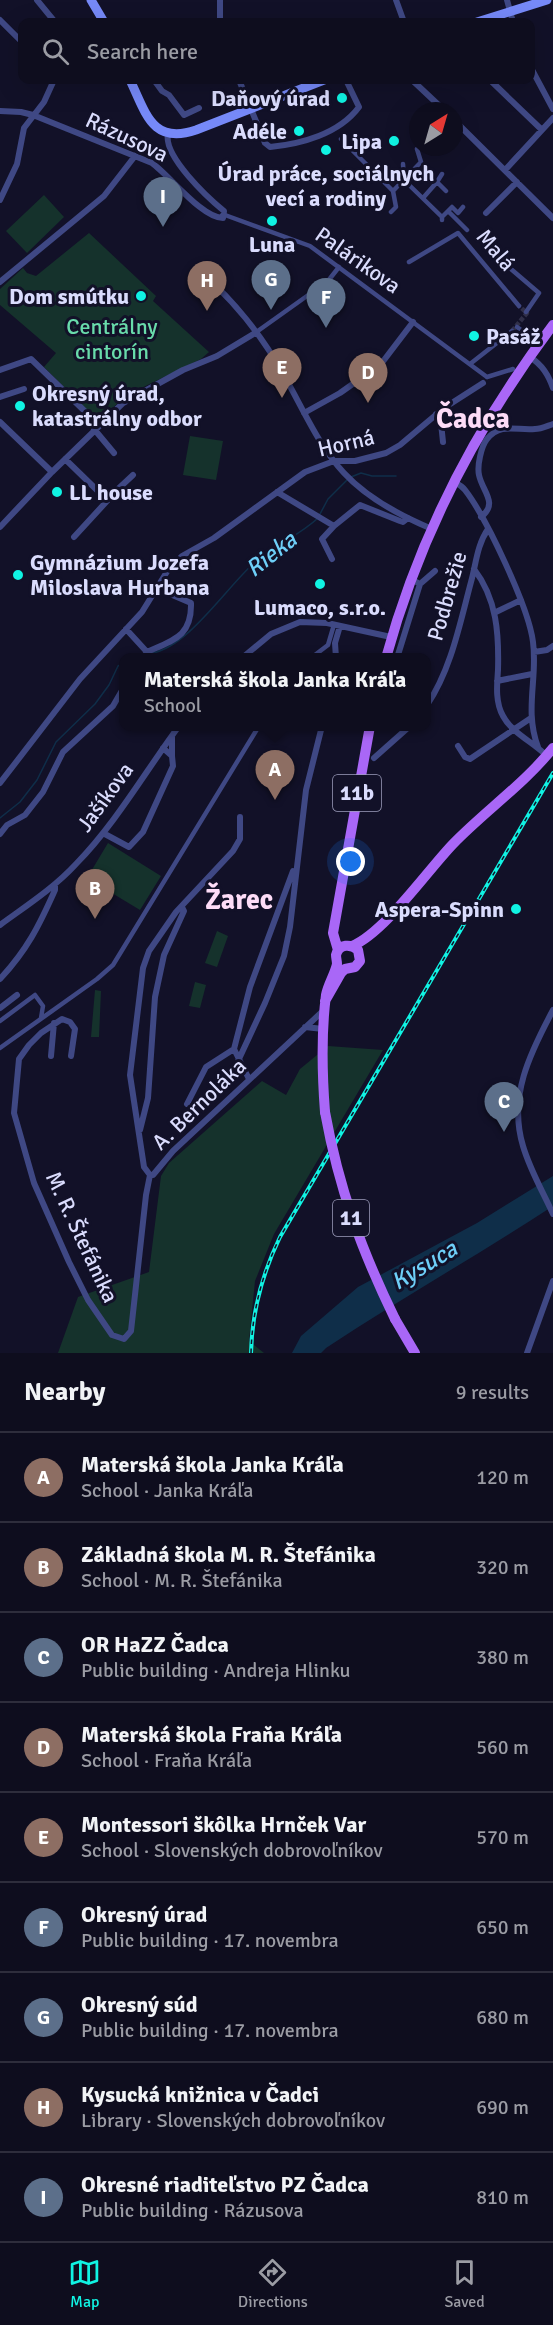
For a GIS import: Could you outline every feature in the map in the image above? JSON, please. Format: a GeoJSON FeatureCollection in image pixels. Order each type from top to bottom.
{"type":"FeatureCollection","features":[{"type":"Feature","properties":{"kind":"main road"},"geometry":{"type":"LineString","coordinates":[[91,0],[102,18]]}},
{"type":"Feature","properties":{"kind":"main road"},"geometry":{"type":"LineString","coordinates":[[490,18],[547,0]]}},
{"type":"Feature","properties":{"kind":"main road","name":"Palárikova"},"geometry":{"type":"LineString","coordinates":[[134,84],[155,126],[168,134]]}},
{"type":"Feature","properties":{"kind":"main road"},"geometry":{"type":"LineString","coordinates":[[168,134],[183,134],[314,84]]}},
{"type":"Feature","properties":{"kind":"main road"},"geometry":{"type":"LineString","coordinates":[[387,653],[432,529],[454,482],[487,422],[529,357],[553,325]]}},
{"type":"Feature","properties":{"kind":"main road","name":"11b"},"geometry":{"type":"LineString","coordinates":[[349,949],[333,933],[369,731]]}},
{"type":"Feature","properties":{"kind":"main road","name":"11"},"geometry":{"type":"LineString","coordinates":[[341,966],[336,956],[359,943],[389,916],[453,844],[550,752]]}},
{"type":"Feature","properties":{"kind":"main road","name":"11"},"geometry":{"type":"LineString","coordinates":[[341,966],[355,967],[360,961],[349,949]]}},
{"type":"Feature","properties":{"kind":"main road","name":"11"},"geometry":{"type":"LineString","coordinates":[[341,966],[329,983],[325,1005],[323,1029],[325,1112],[345,1199],[371,1268],[395,1319],[415,1353]]}},
{"type":"Feature","properties":{"kind":"street"},"geometry":{"type":"LineString","coordinates":[[37,0],[52,18]]}},
{"type":"Feature","properties":{"kind":"street"},"geometry":{"type":"LineString","coordinates":[[220,0],[220,18]]}},
{"type":"Feature","properties":{"kind":"street"},"geometry":{"type":"LineString","coordinates":[[396,0],[403,18]]}},
{"type":"Feature","properties":{"kind":"street"},"geometry":{"type":"LineString","coordinates":[[507,0],[512,18]]}},
{"type":"Feature","properties":{"kind":"street"},"geometry":{"type":"LineString","coordinates":[[0,20],[18,38]]}},
{"type":"Feature","properties":{"kind":"street"},"geometry":{"type":"LineString","coordinates":[[535,74],[553,109]]}},
{"type":"Feature","properties":{"kind":"street"},"geometry":{"type":"LineString","coordinates":[[0,200],[17,164],[24,128],[44,102],[52,84]]}},
{"type":"Feature","properties":{"kind":"street"},"geometry":{"type":"LineString","coordinates":[[157,84],[169,95],[184,115],[200,108]]}},
{"type":"Feature","properties":{"kind":"street"},"geometry":{"type":"LineString","coordinates":[[241,84],[265,143],[270,147],[297,145],[336,128],[359,107],[348,84]]}},
{"type":"Feature","properties":{"kind":"street"},"geometry":{"type":"LineString","coordinates":[[416,84],[435,102]]}},
{"type":"Feature","properties":{"kind":"street"},"geometry":{"type":"LineString","coordinates":[[494,84],[542,130]]}},
{"type":"Feature","properties":{"kind":"street","name":"Rázusova"},"geometry":{"type":"LineString","coordinates":[[1,113],[33,115],[135,156],[164,171],[206,212],[217,218],[223,218],[225,215]]}},
{"type":"Feature","properties":{"kind":"street"},"geometry":{"type":"LineString","coordinates":[[505,170],[553,118]]}},
{"type":"Feature","properties":{"kind":"street"},"geometry":{"type":"LineString","coordinates":[[463,129],[553,218]]}},
{"type":"Feature","properties":{"kind":"street","name":"Palárikova"},"geometry":{"type":"LineString","coordinates":[[168,134],[167,139],[171,151],[200,190],[225,215],[310,246],[470,364],[485,380]]}},
{"type":"Feature","properties":{"kind":"street"},"geometry":{"type":"LineString","coordinates":[[341,139],[393,191],[396,207],[391,212]]}},
{"type":"Feature","properties":{"kind":"street"},"geometry":{"type":"LineString","coordinates":[[0,282],[87,211],[110,189],[135,156]]}},
{"type":"Feature","properties":{"kind":"street"},"geometry":{"type":"LineString","coordinates":[[393,191],[421,162],[419,156]]}},
{"type":"Feature","properties":{"kind":"street"},"geometry":{"type":"LineString","coordinates":[[403,164],[404,180],[442,218],[452,207],[459,214],[463,207]]}},
{"type":"Feature","properties":{"kind":"street"},"geometry":{"type":"LineString","coordinates":[[377,176],[380,169]]}},
{"type":"Feature","properties":{"kind":"street"},"geometry":{"type":"LineString","coordinates":[[423,198],[442,174]]}},
{"type":"Feature","properties":{"kind":"street"},"geometry":{"type":"LineString","coordinates":[[437,182],[446,191]]}},
{"type":"Feature","properties":{"kind":"street","name":"Malá"},"geometry":{"type":"LineString","coordinates":[[486,213],[517,182]]}},
{"type":"Feature","properties":{"kind":"street"},"geometry":{"type":"LineString","coordinates":[[448,211],[467,230]]}},
{"type":"Feature","properties":{"kind":"street","name":"Malá"},"geometry":{"type":"LineString","coordinates":[[409,262],[458,233],[519,306]]}},
{"type":"Feature","properties":{"kind":"street"},"geometry":{"type":"LineString","coordinates":[[504,263],[539,293],[526,312]]}},
{"type":"Feature","properties":{"kind":"street"},"geometry":{"type":"LineString","coordinates":[[0,527],[52,472],[123,403],[183,370],[225,352],[328,281],[339,267]]}},
{"type":"Feature","properties":{"kind":"street"},"geometry":{"type":"LineString","coordinates":[[202,273],[218,287],[255,333],[281,370],[304,413],[344,473],[356,485],[408,518],[432,529]]}},
{"type":"Feature","properties":{"kind":"street"},"geometry":{"type":"LineString","coordinates":[[304,413],[340,393],[381,364],[413,322]]}},
{"type":"Feature","properties":{"kind":"street"},"geometry":{"type":"LineString","coordinates":[[470,364],[515,329],[539,343]]}},
{"type":"Feature","properties":{"kind":"street"},"geometry":{"type":"LineString","coordinates":[[529,357],[541,366],[553,388]]}},
{"type":"Feature","properties":{"kind":"street"},"geometry":{"type":"LineString","coordinates":[[0,370],[31,359],[97,427],[114,453]]}},
{"type":"Feature","properties":{"kind":"street"},"geometry":{"type":"LineString","coordinates":[[485,380],[513,369]]}},
{"type":"Feature","properties":{"kind":"street","name":"Horná"},"geometry":{"type":"LineString","coordinates":[[0,783],[80,678],[142,612],[168,570],[182,556],[214,538],[305,472],[334,461],[355,461],[386,453],[400,445],[436,414],[485,380]]}},
{"type":"Feature","properties":{"kind":"street"},"geometry":{"type":"LineString","coordinates":[[0,397],[24,388]]}},
{"type":"Feature","properties":{"kind":"street"},"geometry":{"type":"LineString","coordinates":[[436,414],[441,423],[443,442]]}},
{"type":"Feature","properties":{"kind":"street"},"geometry":{"type":"LineString","coordinates":[[0,422],[52,472]]}},
{"type":"Feature","properties":{"kind":"street"},"geometry":{"type":"LineString","coordinates":[[481,517],[487,512],[490,504],[489,495],[479,475],[481,455],[488,439],[506,427],[536,429],[553,424]]}},
{"type":"Feature","properties":{"kind":"street"},"geometry":{"type":"LineString","coordinates":[[65,459],[102,495],[104,503]]}},
{"type":"Feature","properties":{"kind":"street"},"geometry":{"type":"LineString","coordinates":[[74,537],[133,475]]}},
{"type":"Feature","properties":{"kind":"street"},"geometry":{"type":"LineString","coordinates":[[454,482],[466,491],[488,529],[521,600],[532,636],[534,652],[531,718],[532,730],[538,747]]}},
{"type":"Feature","properties":{"kind":"street"},"geometry":{"type":"LineString","coordinates":[[277,492],[334,526]]}},
{"type":"Feature","properties":{"kind":"street"},"geometry":{"type":"LineString","coordinates":[[332,559],[322,539],[360,505],[403,522],[408,518]]}},
{"type":"Feature","properties":{"kind":"street","name":"Podbrežie"},"geometry":{"type":"LineString","coordinates":[[431,698],[437,690],[458,632],[478,550],[488,529]]}},
{"type":"Feature","properties":{"kind":"street"},"geometry":{"type":"LineString","coordinates":[[474,569],[496,612],[499,646],[498,699],[502,715],[514,729],[538,747],[550,752]]}},
{"type":"Feature","properties":{"kind":"street"},"geometry":{"type":"LineString","coordinates":[[398,653],[415,581],[435,571]]}},
{"type":"Feature","properties":{"kind":"street"},"geometry":{"type":"LineString","coordinates":[[149,653],[182,634],[190,626],[191,603],[156,588]]}},
{"type":"Feature","properties":{"kind":"street"},"geometry":{"type":"LineString","coordinates":[[496,612],[521,600]]}},
{"type":"Feature","properties":{"kind":"street"},"geometry":{"type":"LineString","coordinates":[[247,653],[271,634],[294,623],[312,621],[391,637]]}},
{"type":"Feature","properties":{"kind":"street"},"geometry":{"type":"LineString","coordinates":[[336,653],[335,643],[340,626]]}},
{"type":"Feature","properties":{"kind":"street"},"geometry":{"type":"LineString","coordinates":[[317,653],[328,645],[333,628]]}},
{"type":"Feature","properties":{"kind":"street"},"geometry":{"type":"LineString","coordinates":[[126,629],[144,653]]}},
{"type":"Feature","properties":{"kind":"street"},"geometry":{"type":"LineString","coordinates":[[534,652],[547,650],[553,646]]}},
{"type":"Feature","properties":{"kind":"street"},"geometry":{"type":"LineString","coordinates":[[497,681],[532,674]]}},
{"type":"Feature","properties":{"kind":"street"},"geometry":{"type":"LineString","coordinates":[[0,834],[7,825],[25,815],[43,792],[63,752],[113,706],[119,695]]}},
{"type":"Feature","properties":{"kind":"street"},"geometry":{"type":"LineString","coordinates":[[458,746],[465,757],[471,759],[531,718]]}},
{"type":"Feature","properties":{"kind":"street","name":"Jašíkova"},"geometry":{"type":"LineString","coordinates":[[0,925],[55,884],[77,864],[103,833],[176,731]]}},
{"type":"Feature","properties":{"kind":"street"},"geometry":{"type":"LineString","coordinates":[[0,1048],[97,979],[113,964],[256,731]]}},
{"type":"Feature","properties":{"kind":"street"},"geometry":{"type":"LineString","coordinates":[[238,1061],[284,956],[290,927],[306,790],[321,731]]}},
{"type":"Feature","properties":{"kind":"street"},"geometry":{"type":"LineString","coordinates":[[374,758],[404,731]]}},
{"type":"Feature","properties":{"kind":"street"},"geometry":{"type":"LineString","coordinates":[[103,833],[129,847],[143,832],[173,766],[172,736]]}},
{"type":"Feature","properties":{"kind":"street"},"geometry":{"type":"LineString","coordinates":[[163,748],[172,756]]}},
{"type":"Feature","properties":{"kind":"street","name":"A. Bernoláka"},"geometry":{"type":"LineString","coordinates":[[240,817],[240,839],[233,851],[176,912],[149,951],[143,968],[130,1075],[144,1167],[150,1175],[153,1176],[173,1152],[305,1027],[325,1005]]}},
{"type":"Feature","properties":{"kind":"street"},"geometry":{"type":"LineString","coordinates":[[249,1079],[234,1049],[250,987],[297,861]]}},
{"type":"Feature","properties":{"kind":"street","name":"Jašíkova"},"geometry":{"type":"LineString","coordinates":[[0,979],[20,958],[56,890],[55,884]]}},
{"type":"Feature","properties":{"kind":"street","name":"A. Bernoláka"},"geometry":{"type":"LineString","coordinates":[[138,1135],[148,1098],[155,997],[164,955],[184,911],[183,907]]}},
{"type":"Feature","properties":{"kind":"street"},"geometry":{"type":"LineString","coordinates":[[0,1008],[17,995]]}},
{"type":"Feature","properties":{"kind":"street"},"geometry":{"type":"LineString","coordinates":[[0,1021],[35,995],[43,1006],[40,1018]]}},
{"type":"Feature","properties":{"kind":"street"},"geometry":{"type":"LineString","coordinates":[[553,1010],[529,1059],[522,1079],[519,1098],[519,1128],[525,1153],[553,1214]]}},
{"type":"Feature","properties":{"kind":"street"},"geometry":{"type":"LineString","coordinates":[[51,1056],[54,1023],[62,1019],[70,1022],[75,1029],[71,1056]]}},
{"type":"Feature","properties":{"kind":"street","name":"M. R. Štefánika"},"geometry":{"type":"LineString","coordinates":[[54,1023],[28,1045],[19,1059],[14,1113],[34,1182],[88,1300],[112,1335],[124,1339],[131,1331],[150,1175]]}},
{"type":"Feature","properties":{"kind":"street"},"geometry":{"type":"LineString","coordinates":[[305,1027],[323,1029]]}},
{"type":"Feature","properties":{"kind":"street"},"geometry":{"type":"LineString","coordinates":[[187,1104],[206,1067],[234,1049]]}},
{"type":"Feature","properties":{"kind":"street"},"geometry":{"type":"LineString","coordinates":[[527,1353],[553,1281]]}},
{"type":"Feature","properties":{"kind":"green space"},"geometry":{"type":"Polygon","coordinates":[[[44,195],[64,217],[27,253],[6,231],[44,195]]]}},
{"type":"Feature","properties":{"kind":"green space","name":"Centrálny cintorín"},"geometry":{"type":"Polygon","coordinates":[[[89,233],[156,296],[153,301],[209,352],[201,359],[127,395],[98,421],[44,367],[56,353],[0,305],[0,289],[23,268],[27,273],[36,276],[89,233]]]}},
{"type":"Feature","properties":{"kind":"green space"},"geometry":{"type":"Polygon","coordinates":[[[190,436],[223,441],[216,480],[183,475],[190,436]]]}},
{"type":"Feature","properties":{"kind":"green space"},"geometry":{"type":"Polygon","coordinates":[[[108,843],[161,876],[140,910],[87,878],[108,843]]]}},
{"type":"Feature","properties":{"kind":"green space"},"geometry":{"type":"Polygon","coordinates":[[[217,931],[228,936],[217,967],[205,963],[217,931]]]}},
{"type":"Feature","properties":{"kind":"green space"},"geometry":{"type":"Polygon","coordinates":[[[195,982],[206,985],[200,1008],[189,1006],[195,982]]]}},
{"type":"Feature","properties":{"kind":"green space"},"geometry":{"type":"Polygon","coordinates":[[[95,990],[101,991],[99,1037],[91,1037],[95,990]]]}},
{"type":"Feature","properties":{"kind":"green space"},"geometry":{"type":"Polygon","coordinates":[[[328,1046],[383,1050],[274,1234],[255,1281],[249,1341],[264,1353],[58,1353],[78,1297],[149,1272],[161,1176],[169,1163],[262,1081],[286,1095],[300,1069],[328,1046]]]}},
{"type":"Feature","properties":{"kind":"water","name":"Kysuca"},"geometry":{"type":"Polygon","coordinates":[[[553,1176],[553,1206],[321,1353],[292,1353],[301,1336],[358,1287],[477,1223],[553,1176]]]}},
{"type":"Feature","properties":{"kind":"waterway","name":"Rieka"},"geometry":{"type":"LineString","coordinates":[[351,477],[361,473],[372,476],[396,476]]}},
{"type":"Feature","properties":{"kind":"waterway","name":"Rieka"},"geometry":{"type":"LineString","coordinates":[[320,514],[328,499],[347,480]]}},
{"type":"Feature","properties":{"kind":"waterway","name":"Rieka"},"geometry":{"type":"LineString","coordinates":[[152,653],[179,640],[206,615],[254,563],[318,518]]}},
{"type":"Feature","properties":{"kind":"waterway","name":"Rieka"},"geometry":{"type":"LineString","coordinates":[[0,818],[20,802],[37,780],[56,742],[95,704],[109,685],[119,666]]}},
{"type":"Feature","properties":{"kind":"tunnel"},"geometry":{"type":"LineString","coordinates":[[512,331],[527,313],[519,306]]}},
{"type":"Feature","properties":{"kind":"railway"},"geometry":{"type":"LineString","coordinates":[[251,1353],[253,1323],[259,1294],[280,1237],[553,773]]}},
{"type":"Feature","properties":{"kind":"place","name":"Daňový úrad"},"geometry":{"type":"Point","coordinates":[342,98]}},
{"type":"Feature","properties":{"kind":"place","name":"Adéle"},"geometry":{"type":"Point","coordinates":[299,131]}},
{"type":"Feature","properties":{"kind":"place","name":"Lipa"},"geometry":{"type":"Point","coordinates":[394,141]}},
{"type":"Feature","properties":{"kind":"place","name":"Úrad práce, sociálnych vecí a rodiny"},"geometry":{"type":"Point","coordinates":[326,150]}},
{"type":"Feature","properties":{"kind":"place","name":"Luna"},"geometry":{"type":"Point","coordinates":[272,221]}},
{"type":"Feature","properties":{"kind":"place","name":"Okresné riaditeľstvo PZ Čadca"},"geometry":{"type":"Point","coordinates":[163,227]}},
{"type":"Feature","properties":{"kind":"place","name":"Dom smútku"},"geometry":{"type":"Point","coordinates":[141,296]}},
{"type":"Feature","properties":{"kind":"place","name":"Okresný súd"},"geometry":{"type":"Point","coordinates":[271,310]}},
{"type":"Feature","properties":{"kind":"place","name":"Kysucká knižnica v Čadci"},"geometry":{"type":"Point","coordinates":[207,311]}},
{"type":"Feature","properties":{"kind":"place","name":"Okresný úrad"},"geometry":{"type":"Point","coordinates":[326,328]}},
{"type":"Feature","properties":{"kind":"place","name":"Pasáž"},"geometry":{"type":"Point","coordinates":[474,336]}},
{"type":"Feature","properties":{"kind":"place","name":"Montessori škôlka Hrnček Var"},"geometry":{"type":"Point","coordinates":[282,398]}},
{"type":"Feature","properties":{"kind":"place","name":"Materská škola Fraňa Kráľa"},"geometry":{"type":"Point","coordinates":[368,403]}},
{"type":"Feature","properties":{"kind":"place","name":"Okresný úrad, katastrálny odbor"},"geometry":{"type":"Point","coordinates":[20,406]}},
{"type":"Feature","properties":{"kind":"place","name":"LL house"},"geometry":{"type":"Point","coordinates":[57,492]}},
{"type":"Feature","properties":{"kind":"place","name":"Gymnázium Jozefa Miloslava Hurbana"},"geometry":{"type":"Point","coordinates":[18,575]}},
{"type":"Feature","properties":{"kind":"place","name":"Lumaco, s.r.o."},"geometry":{"type":"Point","coordinates":[320,584]}},
{"type":"Feature","properties":{"kind":"place","name":"Materská škola Janka Kráľa"},"geometry":{"type":"Point","coordinates":[275,800]}},
{"type":"Feature","properties":{"kind":"place","name":"Aspera-Spinn"},"geometry":{"type":"Point","coordinates":[516,909]}},
{"type":"Feature","properties":{"kind":"place","name":"Základná škola M. R. Štefánika"},"geometry":{"type":"Point","coordinates":[95,919]}},
{"type":"Feature","properties":{"kind":"place","name":"OR HaZZ Čadca"},"geometry":{"type":"Point","coordinates":[504,1132]}},
{"type":"Feature","properties":{"kind":"district","name":"Čadca"},"geometry":{"type":"Point","coordinates":[473,419]}},
{"type":"Feature","properties":{"kind":"district","name":"Žarec"},"geometry":{"type":"Point","coordinates":[239,900]}}]}
